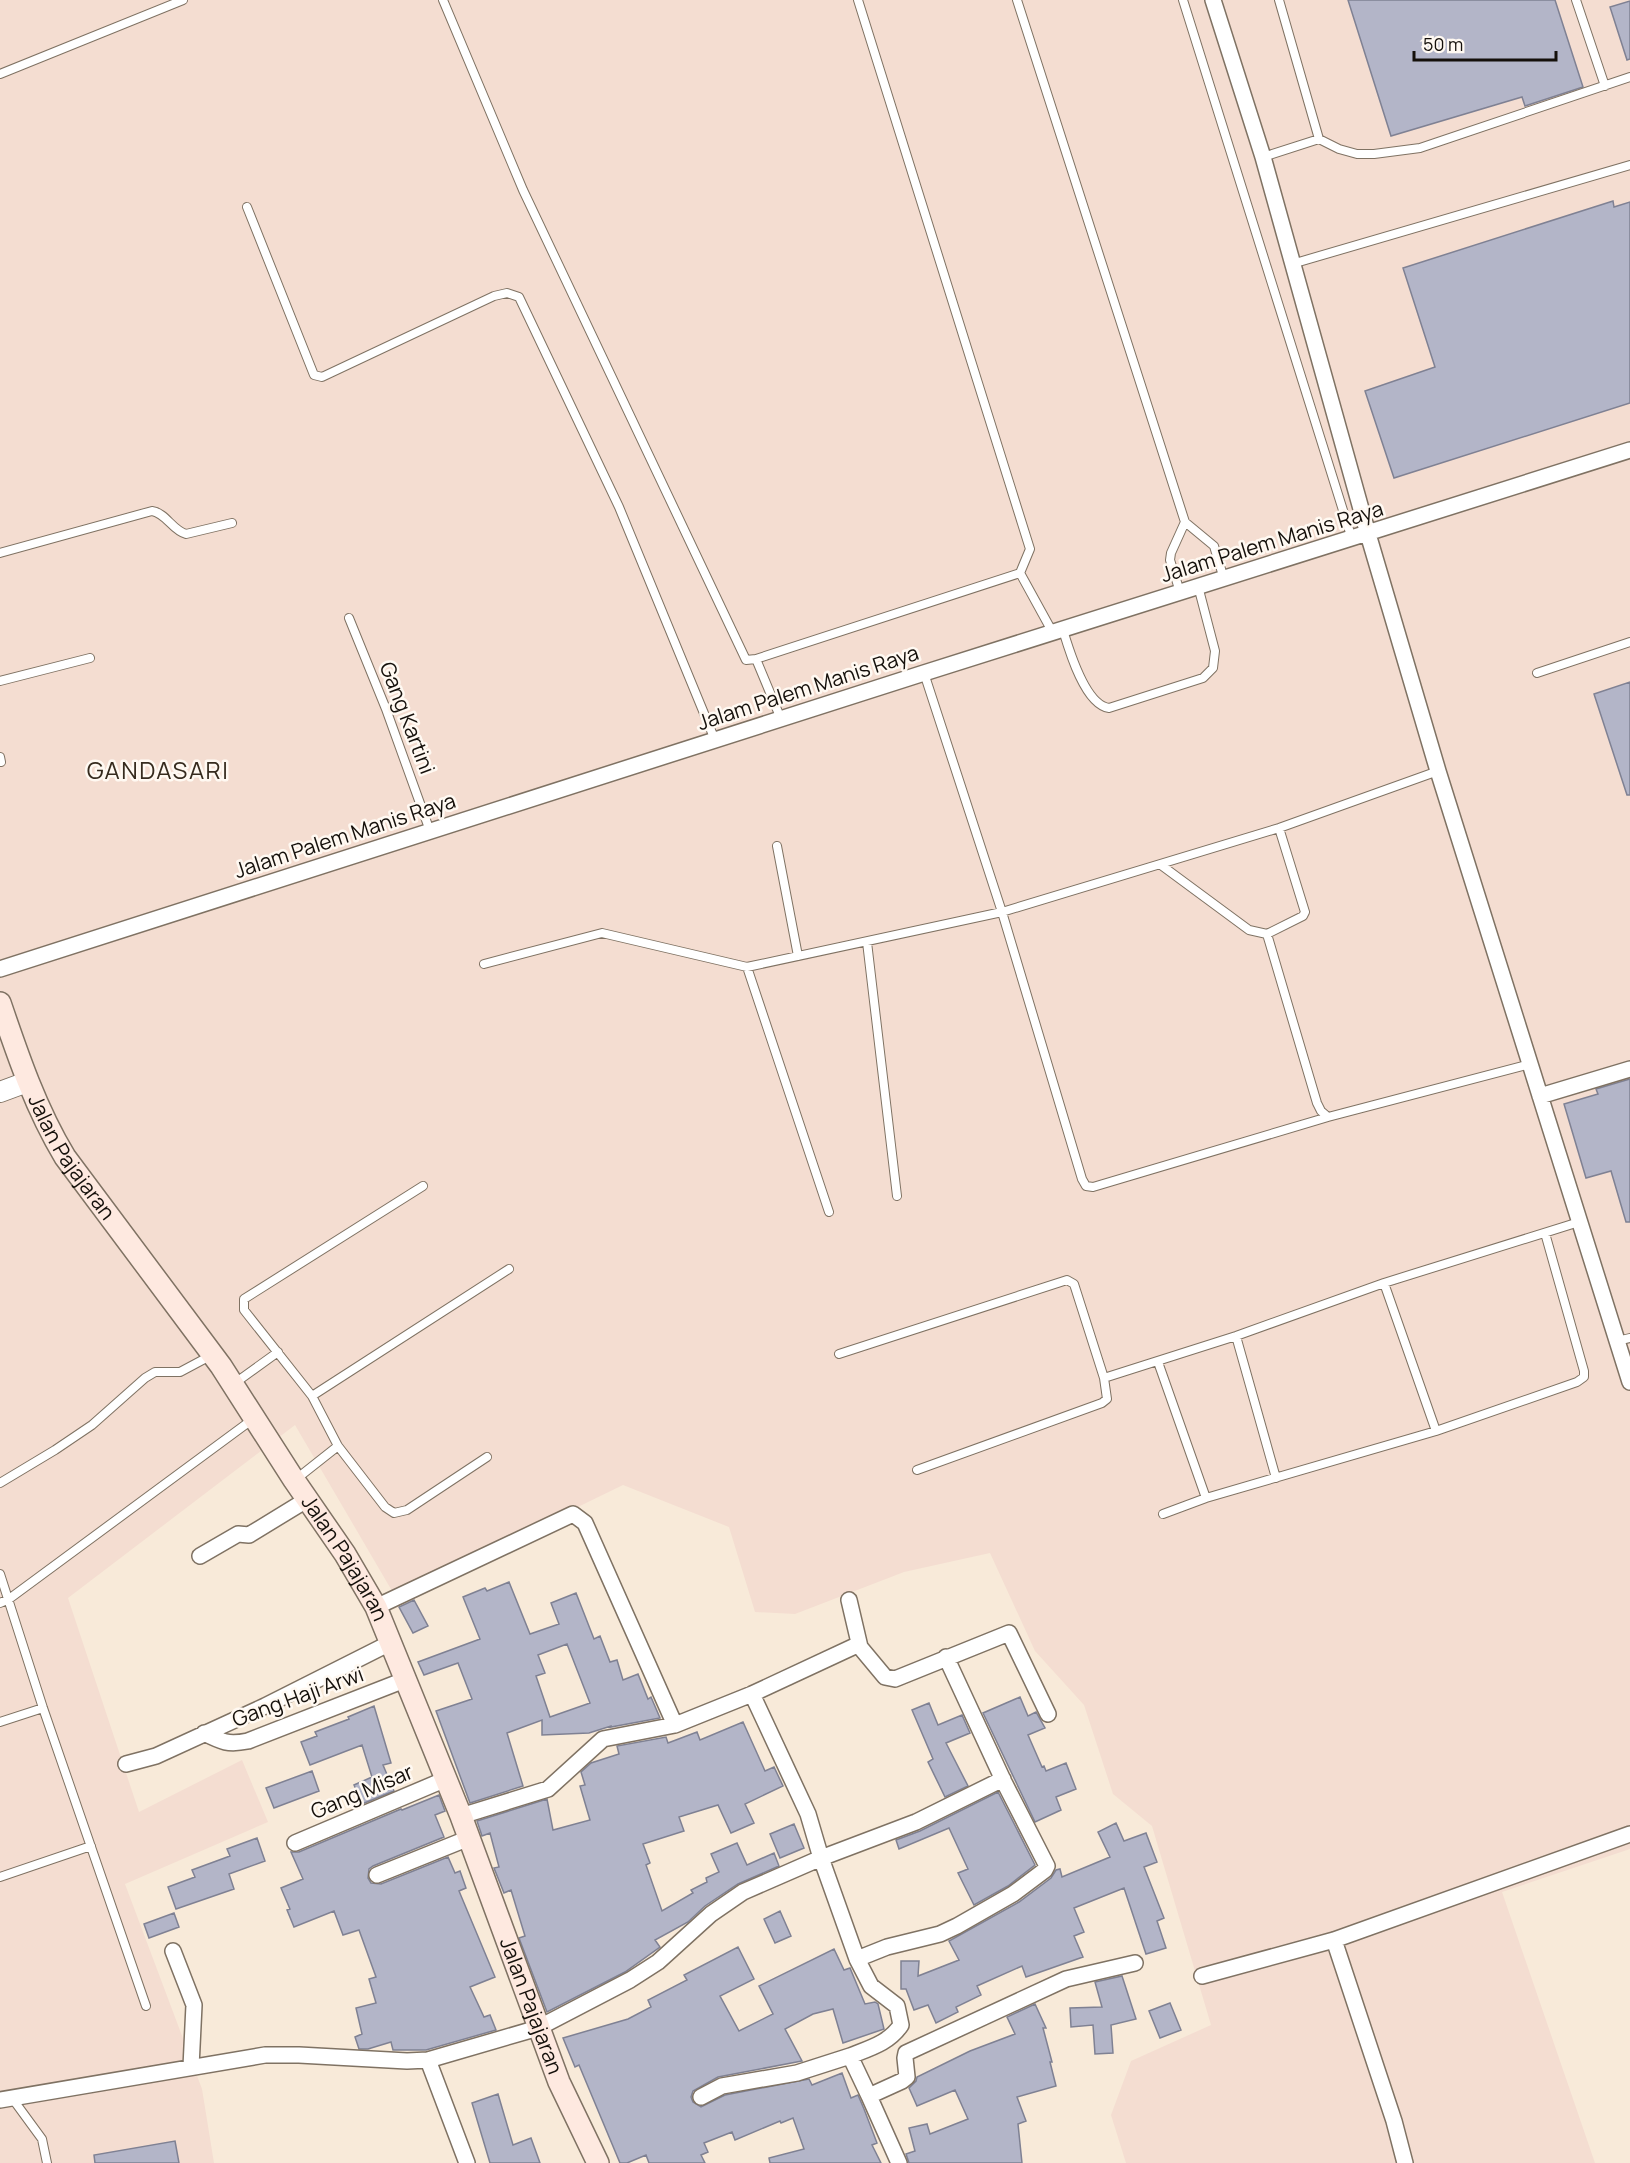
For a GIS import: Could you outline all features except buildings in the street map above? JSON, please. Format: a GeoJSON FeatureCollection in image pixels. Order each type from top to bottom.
{"type":"FeatureCollection","features":[{"type":"Feature","properties":{"kind":"main road","name":"Jalan Pajajaran"},"geometry":{"type":"LineString","coordinates":[[2,1015],[27,1082],[65,1157],[234,1385],[294,1480],[345,1554],[376,1607],[461,1816],[559,2082],[598,2163]]}},
{"type":"Feature","properties":{"kind":"street"},"geometry":{"type":"LineString","coordinates":[[1213,0],[1263,157],[1368,534],[1438,771],[1579,1222],[1624,1339],[1630,1382]]}},
{"type":"Feature","properties":{"kind":"street","name":"Jalam Palem Manis Raya"},"geometry":{"type":"LineString","coordinates":[[0,969],[781,718],[1630,450]]}},
{"type":"Feature","properties":{"kind":"street"},"geometry":{"type":"LineString","coordinates":[[1540,1096],[1630,1070]]}},
{"type":"Feature","properties":{"kind":"street"},"geometry":{"type":"LineString","coordinates":[[0,1092],[27,1082]]}},
{"type":"Feature","properties":{"kind":"street"},"geometry":{"type":"LineString","coordinates":[[200,1556],[238,1534],[249,1535],[308,1499]]}},
{"type":"Feature","properties":{"kind":"street"},"geometry":{"type":"LineString","coordinates":[[376,1607],[573,1514],[585,1523],[675,1725]]}},
{"type":"Feature","properties":{"kind":"street"},"geometry":{"type":"LineString","coordinates":[[849,1600],[860,1647],[885,1677],[890,1679],[1011,1633],[1048,1714]]}},
{"type":"Feature","properties":{"kind":"street"},"geometry":{"type":"LineString","coordinates":[[126,1764],[156,1756],[265,1706],[390,1643]]}},
{"type":"Feature","properties":{"kind":"street"},"geometry":{"type":"LineString","coordinates":[[461,1816],[548,1790],[603,1739],[675,1725],[752,1694],[855,1646],[860,1647]]}},
{"type":"Feature","properties":{"kind":"street"},"geometry":{"type":"LineString","coordinates":[[857,1959],[887,1947],[940,1934],[957,1926],[1013,1894],[1045,1870],[1047,1866],[946,1658]]}},
{"type":"Feature","properties":{"kind":"street","name":"Gang Haji Arwi"},"geometry":{"type":"LineString","coordinates":[[204,1733],[221,1742],[233,1744],[248,1742],[406,1679]]}},
{"type":"Feature","properties":{"kind":"street"},"geometry":{"type":"LineString","coordinates":[[701,2097],[722,2086],[797,2073],[850,2056],[885,2041],[895,2035],[902,2025],[897,2006],[871,1986],[857,1959],[808,1814],[752,1694]]}},
{"type":"Feature","properties":{"kind":"street","name":"Gang Misar"},"geometry":{"type":"LineString","coordinates":[[295,1843],[446,1779]]}},
{"type":"Feature","properties":{"kind":"street"},"geometry":{"type":"LineString","coordinates":[[6,2099],[265,2055],[428,2060],[538,2028],[630,1980],[658,1962],[711,1914],[743,1892],[821,1858],[916,1822],[1003,1779]]}},
{"type":"Feature","properties":{"kind":"street"},"geometry":{"type":"LineString","coordinates":[[1202,1976],[1334,1940],[1630,1834]]}},
{"type":"Feature","properties":{"kind":"street"},"geometry":{"type":"LineString","coordinates":[[377,1875],[469,1838]]}},
{"type":"Feature","properties":{"kind":"street"},"geometry":{"type":"LineString","coordinates":[[1334,1940],[1394,2121],[1405,2163]]}},
{"type":"Feature","properties":{"kind":"street"},"geometry":{"type":"LineString","coordinates":[[173,1951],[194,2005],[191,2067]]}},
{"type":"Feature","properties":{"kind":"street"},"geometry":{"type":"LineString","coordinates":[[869,2096],[907,2077],[904,2058],[906,2053],[1066,1978],[1136,1963]]}},
{"type":"Feature","properties":{"kind":"street"},"geometry":{"type":"LineString","coordinates":[[850,2056],[899,2163]]}},
{"type":"Feature","properties":{"kind":"street"},"geometry":{"type":"LineString","coordinates":[[428,2060],[467,2163]]}},
{"type":"Feature","properties":{"kind":"lane"},"geometry":{"type":"LineString","coordinates":[[0,74],[183,0]]}},
{"type":"Feature","properties":{"kind":"lane"},"geometry":{"type":"LineString","coordinates":[[443,0],[523,190],[746,660],[756,659],[1020,573],[1030,549],[858,0]]}},
{"type":"Feature","properties":{"kind":"lane"},"geometry":{"type":"LineString","coordinates":[[1017,0],[1185,522],[1214,546],[1224,579]]}},
{"type":"Feature","properties":{"kind":"lane"},"geometry":{"type":"LineString","coordinates":[[1183,0],[1352,539]]}},
{"type":"Feature","properties":{"kind":"lane"},"geometry":{"type":"LineString","coordinates":[[1279,0],[1319,139]]}},
{"type":"Feature","properties":{"kind":"lane"},"geometry":{"type":"LineString","coordinates":[[1576,0],[1605,86]]}},
{"type":"Feature","properties":{"kind":"lane"},"geometry":{"type":"LineString","coordinates":[[1263,157],[1319,139],[1357,154],[1420,148],[1630,77]]}},
{"type":"Feature","properties":{"kind":"lane"},"geometry":{"type":"LineString","coordinates":[[1292,264],[1630,165]]}},
{"type":"Feature","properties":{"kind":"lane"},"geometry":{"type":"LineString","coordinates":[[247,207],[314,375],[322,377],[494,296],[507,293],[519,297],[619,507],[715,740]]}},
{"type":"Feature","properties":{"kind":"lane"},"geometry":{"type":"LineString","coordinates":[[0,553],[152,511],[161,514],[174,528],[186,534],[232,523]]}},
{"type":"Feature","properties":{"kind":"lane"},"geometry":{"type":"LineString","coordinates":[[1180,592],[1170,560],[1185,522]]}},
{"type":"Feature","properties":{"kind":"lane"},"geometry":{"type":"LineString","coordinates":[[1020,573],[1067,645],[1086,688],[1095,702],[1102,707],[1109,708],[1203,678],[1213,668],[1215,651],[1198,586]]}},
{"type":"Feature","properties":{"kind":"lane","name":"Gang Kartini"},"geometry":{"type":"LineString","coordinates":[[349,618],[430,831]]}},
{"type":"Feature","properties":{"kind":"lane"},"geometry":{"type":"LineString","coordinates":[[1537,673],[1630,642]]}},
{"type":"Feature","properties":{"kind":"lane"},"geometry":{"type":"LineString","coordinates":[[0,681],[90,658]]}},
{"type":"Feature","properties":{"kind":"lane"},"geometry":{"type":"LineString","coordinates":[[756,659],[781,718]]}},
{"type":"Feature","properties":{"kind":"lane"},"geometry":{"type":"LineString","coordinates":[[924,673],[1002,912],[1086,1186],[1093,1187],[1328,1117],[1530,1064]]}},
{"type":"Feature","properties":{"kind":"lane"},"geometry":{"type":"LineString","coordinates":[[484,964],[602,933],[747,967],[1002,912],[1279,828],[1438,771]]}},
{"type":"Feature","properties":{"kind":"lane"},"geometry":{"type":"LineString","coordinates":[[1161,865],[1249,930],[1267,934],[1303,916],[1305,912],[1279,828]]}},
{"type":"Feature","properties":{"kind":"lane"},"geometry":{"type":"LineString","coordinates":[[777,846],[798,956]]}},
{"type":"Feature","properties":{"kind":"lane"},"geometry":{"type":"LineString","coordinates":[[1267,934],[1317,1103],[1328,1117]]}},
{"type":"Feature","properties":{"kind":"lane"},"geometry":{"type":"LineString","coordinates":[[867,942],[897,1196]]}},
{"type":"Feature","properties":{"kind":"lane"},"geometry":{"type":"LineString","coordinates":[[747,967],[829,1212]]}},
{"type":"Feature","properties":{"kind":"lane"},"geometry":{"type":"LineString","coordinates":[[423,1186],[244,1299],[244,1310],[312,1396],[338,1446],[385,1507],[394,1513],[407,1510],[487,1457]]}},
{"type":"Feature","properties":{"kind":"lane"},"geometry":{"type":"LineString","coordinates":[[1104,1378],[1236,1336],[1384,1283],[1579,1222]]}},
{"type":"Feature","properties":{"kind":"lane"},"geometry":{"type":"LineString","coordinates":[[1163,1514],[1206,1498],[1436,1431],[1577,1382],[1584,1377],[1545,1233]]}},
{"type":"Feature","properties":{"kind":"lane"},"geometry":{"type":"LineString","coordinates":[[312,1396],[509,1269]]}},
{"type":"Feature","properties":{"kind":"lane"},"geometry":{"type":"LineString","coordinates":[[839,1354],[1067,1280],[1074,1284],[1104,1378],[1107,1399],[1102,1403],[917,1470]]}},
{"type":"Feature","properties":{"kind":"lane"},"geometry":{"type":"LineString","coordinates":[[1384,1283],[1436,1431]]}},
{"type":"Feature","properties":{"kind":"lane"},"geometry":{"type":"LineString","coordinates":[[1236,1336],[1276,1478]]}},
{"type":"Feature","properties":{"kind":"lane"},"geometry":{"type":"LineString","coordinates":[[234,1385],[278,1352]]}},
{"type":"Feature","properties":{"kind":"lane"},"geometry":{"type":"LineString","coordinates":[[0,1483],[92,1425],[155,1372],[180,1372],[212,1354]]}},
{"type":"Feature","properties":{"kind":"lane"},"geometry":{"type":"LineString","coordinates":[[1158,1362],[1206,1498]]}},
{"type":"Feature","properties":{"kind":"lane"},"geometry":{"type":"LineString","coordinates":[[0,1603],[9,1599],[256,1417]]}},
{"type":"Feature","properties":{"kind":"lane"},"geometry":{"type":"LineString","coordinates":[[294,1480],[338,1446]]}},
{"type":"Feature","properties":{"kind":"lane"},"geometry":{"type":"LineString","coordinates":[[0,1574],[147,2006]]}},
{"type":"Feature","properties":{"kind":"lane"},"geometry":{"type":"LineString","coordinates":[[0,1722],[44,1708]]}},
{"type":"Feature","properties":{"kind":"lane"},"geometry":{"type":"LineString","coordinates":[[0,1877],[91,1846]]}},
{"type":"Feature","properties":{"kind":"lane"},"geometry":{"type":"LineString","coordinates":[[6,2099],[42,2139],[47,2163]]}},
{"type":"Feature","properties":{"kind":"shaded area"},"geometry":{"type":"Polygon","coordinates":[[[0,0],[1630,0],[1630,1849],[1502,1892],[1595,2163],[1126,2163],[1111,2115],[1131,2061],[1211,2025],[1152,1826],[1113,1794],[1084,1705],[1035,1651],[990,1553],[904,1572],[795,1614],[755,1612],[729,1527],[623,1485],[395,1596],[295,1425],[68,1598],[139,1812],[242,1760],[268,1822],[125,1884],[202,2089],[214,2163],[0,2163],[0,0]]]}},
{"type":"Feature","properties":{"kind":"district","name":"GANDASARI"},"geometry":{"type":"Point","coordinates":[158,771]}}]}
